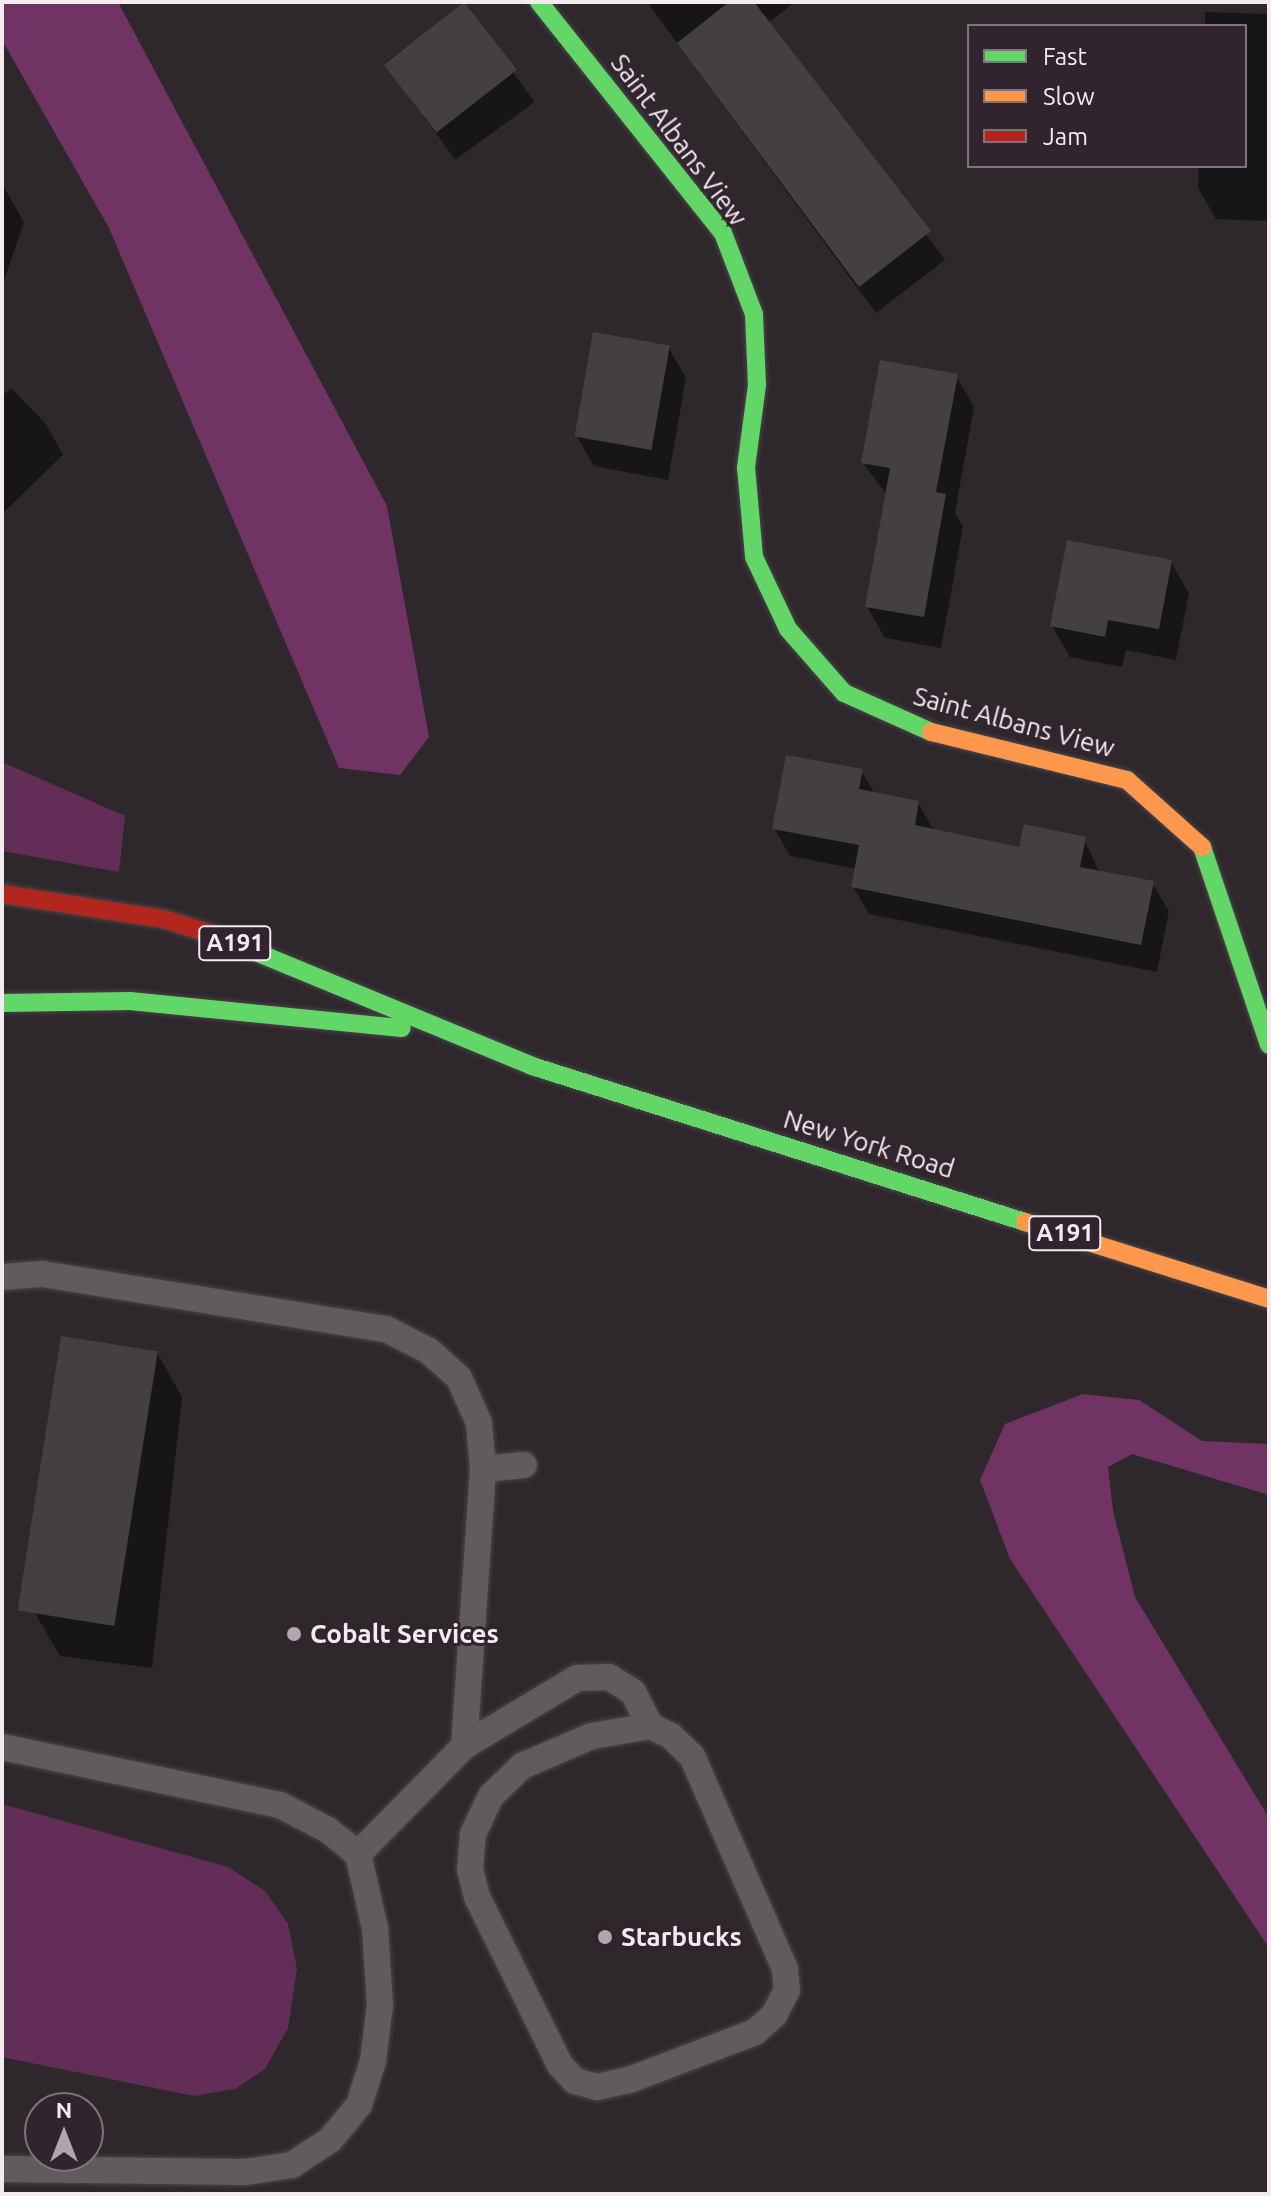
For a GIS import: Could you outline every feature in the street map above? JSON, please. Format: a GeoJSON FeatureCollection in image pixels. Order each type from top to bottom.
{"type":"FeatureCollection","features":[{"type":"Feature","properties":{"kind":"main road","name":"Saint Albans View"},"geometry":{"type":"LineString","coordinates":[[539,2],[723,233],[754,314],[757,385],[746,467],[754,557],[788,629],[844,693],[921,729],[1127,780],[1203,848],[1236,939],[1256,1018],[1269,1045]]}},
{"type":"Feature","properties":{"kind":"main road","name":"New York Road"},"geometry":{"type":"LineString","coordinates":[[2,894],[164,919],[220,937],[532,1066],[1269,1299]]}},
{"type":"Feature","properties":{"kind":"main road","name":"New York Road"},"geometry":{"type":"LineString","coordinates":[[2,1003],[130,1001],[456,1034]]}},
{"type":"Feature","properties":{"kind":"lane"},"geometry":{"type":"LineString","coordinates":[[2,1277],[42,1274],[386,1329],[429,1351],[459,1378],[479,1423],[483,1469],[464,1746]]}},
{"type":"Feature","properties":{"kind":"lane"},"geometry":{"type":"LineString","coordinates":[[483,1469],[524,1465]]}},
{"type":"Feature","properties":{"kind":"lane"},"geometry":{"type":"LineString","coordinates":[[358,1854],[464,1746],[577,1678],[609,1677],[633,1692],[650,1726],[671,1736],[692,1756],[785,1969],[787,1990],[774,2015],[755,2032],[632,2079],[597,2087],[575,2081],[560,2065],[483,1911],[470,1869],[473,1834],[491,1796],[522,1766],[592,1736],[650,1726]]}},
{"type":"Feature","properties":{"kind":"lane"},"geometry":{"type":"LineString","coordinates":[[2,1747],[280,1805],[328,1830],[358,1854],[375,1928],[380,2005],[373,2061],[359,2105],[330,2140],[292,2165],[245,2172],[2,2169]]}},
{"type":"Feature","properties":{"kind":"shaded area"},"geometry":{"type":"Polygon","coordinates":[[[2,2],[118,2],[387,506],[429,737],[400,775],[339,768],[109,228],[2,40],[2,2]]]}},
{"type":"Feature","properties":{"kind":"shaded area"},"geometry":{"type":"Polygon","coordinates":[[[2,762],[125,816],[119,872],[2,851],[2,762]]]}},
{"type":"Feature","properties":{"kind":"shaded area"},"geometry":{"type":"Polygon","coordinates":[[[1083,1394],[1139,1400],[1202,1441],[1269,1444],[1269,1495],[1132,1454],[1108,1467],[1113,1511],[1135,1597],[1269,1818],[1269,1948],[1010,1559],[980,1480],[1005,1424],[1083,1394]]]}},
{"type":"Feature","properties":{"kind":"shaded area"},"geometry":{"type":"Polygon","coordinates":[[[2,1804],[228,1867],[265,1891],[288,1924],[297,1969],[288,2028],[265,2069],[235,2089],[194,2096],[2,2057],[2,1804]]]}},
{"type":"Feature","properties":{"kind":"building"},"geometry":{"type":"Polygon","coordinates":[[[464,2],[517,70],[437,133],[384,65],[464,2]]]}},
{"type":"Feature","properties":{"kind":"building"},"geometry":{"type":"Polygon","coordinates":[[[729,2],[754,2],[931,231],[859,287],[677,43],[729,2]]]}},
{"type":"Feature","properties":{"kind":"building"},"geometry":{"type":"Polygon","coordinates":[[[593,332],[670,346],[651,450],[575,436],[593,332]]]}},
{"type":"Feature","properties":{"kind":"building"},"geometry":{"type":"Polygon","coordinates":[[[880,360],[958,374],[936,492],[946,494],[924,617],[865,607],[890,468],[861,463],[880,360]]]}},
{"type":"Feature","properties":{"kind":"building"},"geometry":{"type":"Polygon","coordinates":[[[1067,540],[1172,560],[1159,629],[1108,620],[1105,637],[1050,626],[1067,540]]]}},
{"type":"Feature","properties":{"kind":"building"},"geometry":{"type":"Polygon","coordinates":[[[786,755],[863,769],[859,789],[919,801],[915,825],[1019,847],[1024,824],[1086,837],[1080,867],[1154,881],[1141,945],[851,887],[859,845],[772,829],[786,755]]]}},
{"type":"Feature","properties":{"kind":"building"},"geometry":{"type":"Polygon","coordinates":[[[61,1336],[158,1351],[114,1626],[18,1611],[61,1336]]]}},
{"type":"Feature","properties":{"kind":"traffic: fast"},"geometry":{"type":"LineString","coordinates":[[539,2],[723,233],[754,314],[757,385],[746,467],[754,557],[788,629],[844,693],[931,732]]}},
{"type":"Feature","properties":{"kind":"traffic: fast"},"geometry":{"type":"LineString","coordinates":[[1202,847],[1269,1045]]}},
{"type":"Feature","properties":{"kind":"traffic: fast"},"geometry":{"type":"LineString","coordinates":[[217,936],[532,1066],[1025,1222]]}},
{"type":"Feature","properties":{"kind":"traffic: fast"},"geometry":{"type":"LineString","coordinates":[[2,1003],[130,1001],[402,1028]]}},
{"type":"Feature","properties":{"kind":"traffic: slow"},"geometry":{"type":"LineString","coordinates":[[931,732],[1127,780],[1202,847]]}},
{"type":"Feature","properties":{"kind":"traffic: slow"},"geometry":{"type":"LineString","coordinates":[[1025,1222],[1269,1299]]}},
{"type":"Feature","properties":{"kind":"traffic: jam"},"geometry":{"type":"LineString","coordinates":[[2,894],[164,919],[217,936]]}},
{"type":"Feature","properties":{"kind":"place","name":"Cobalt Services"},"geometry":{"type":"Point","coordinates":[294,1634]}},
{"type":"Feature","properties":{"kind":"place","name":"Starbucks"},"geometry":{"type":"Point","coordinates":[605,1937]}}]}
